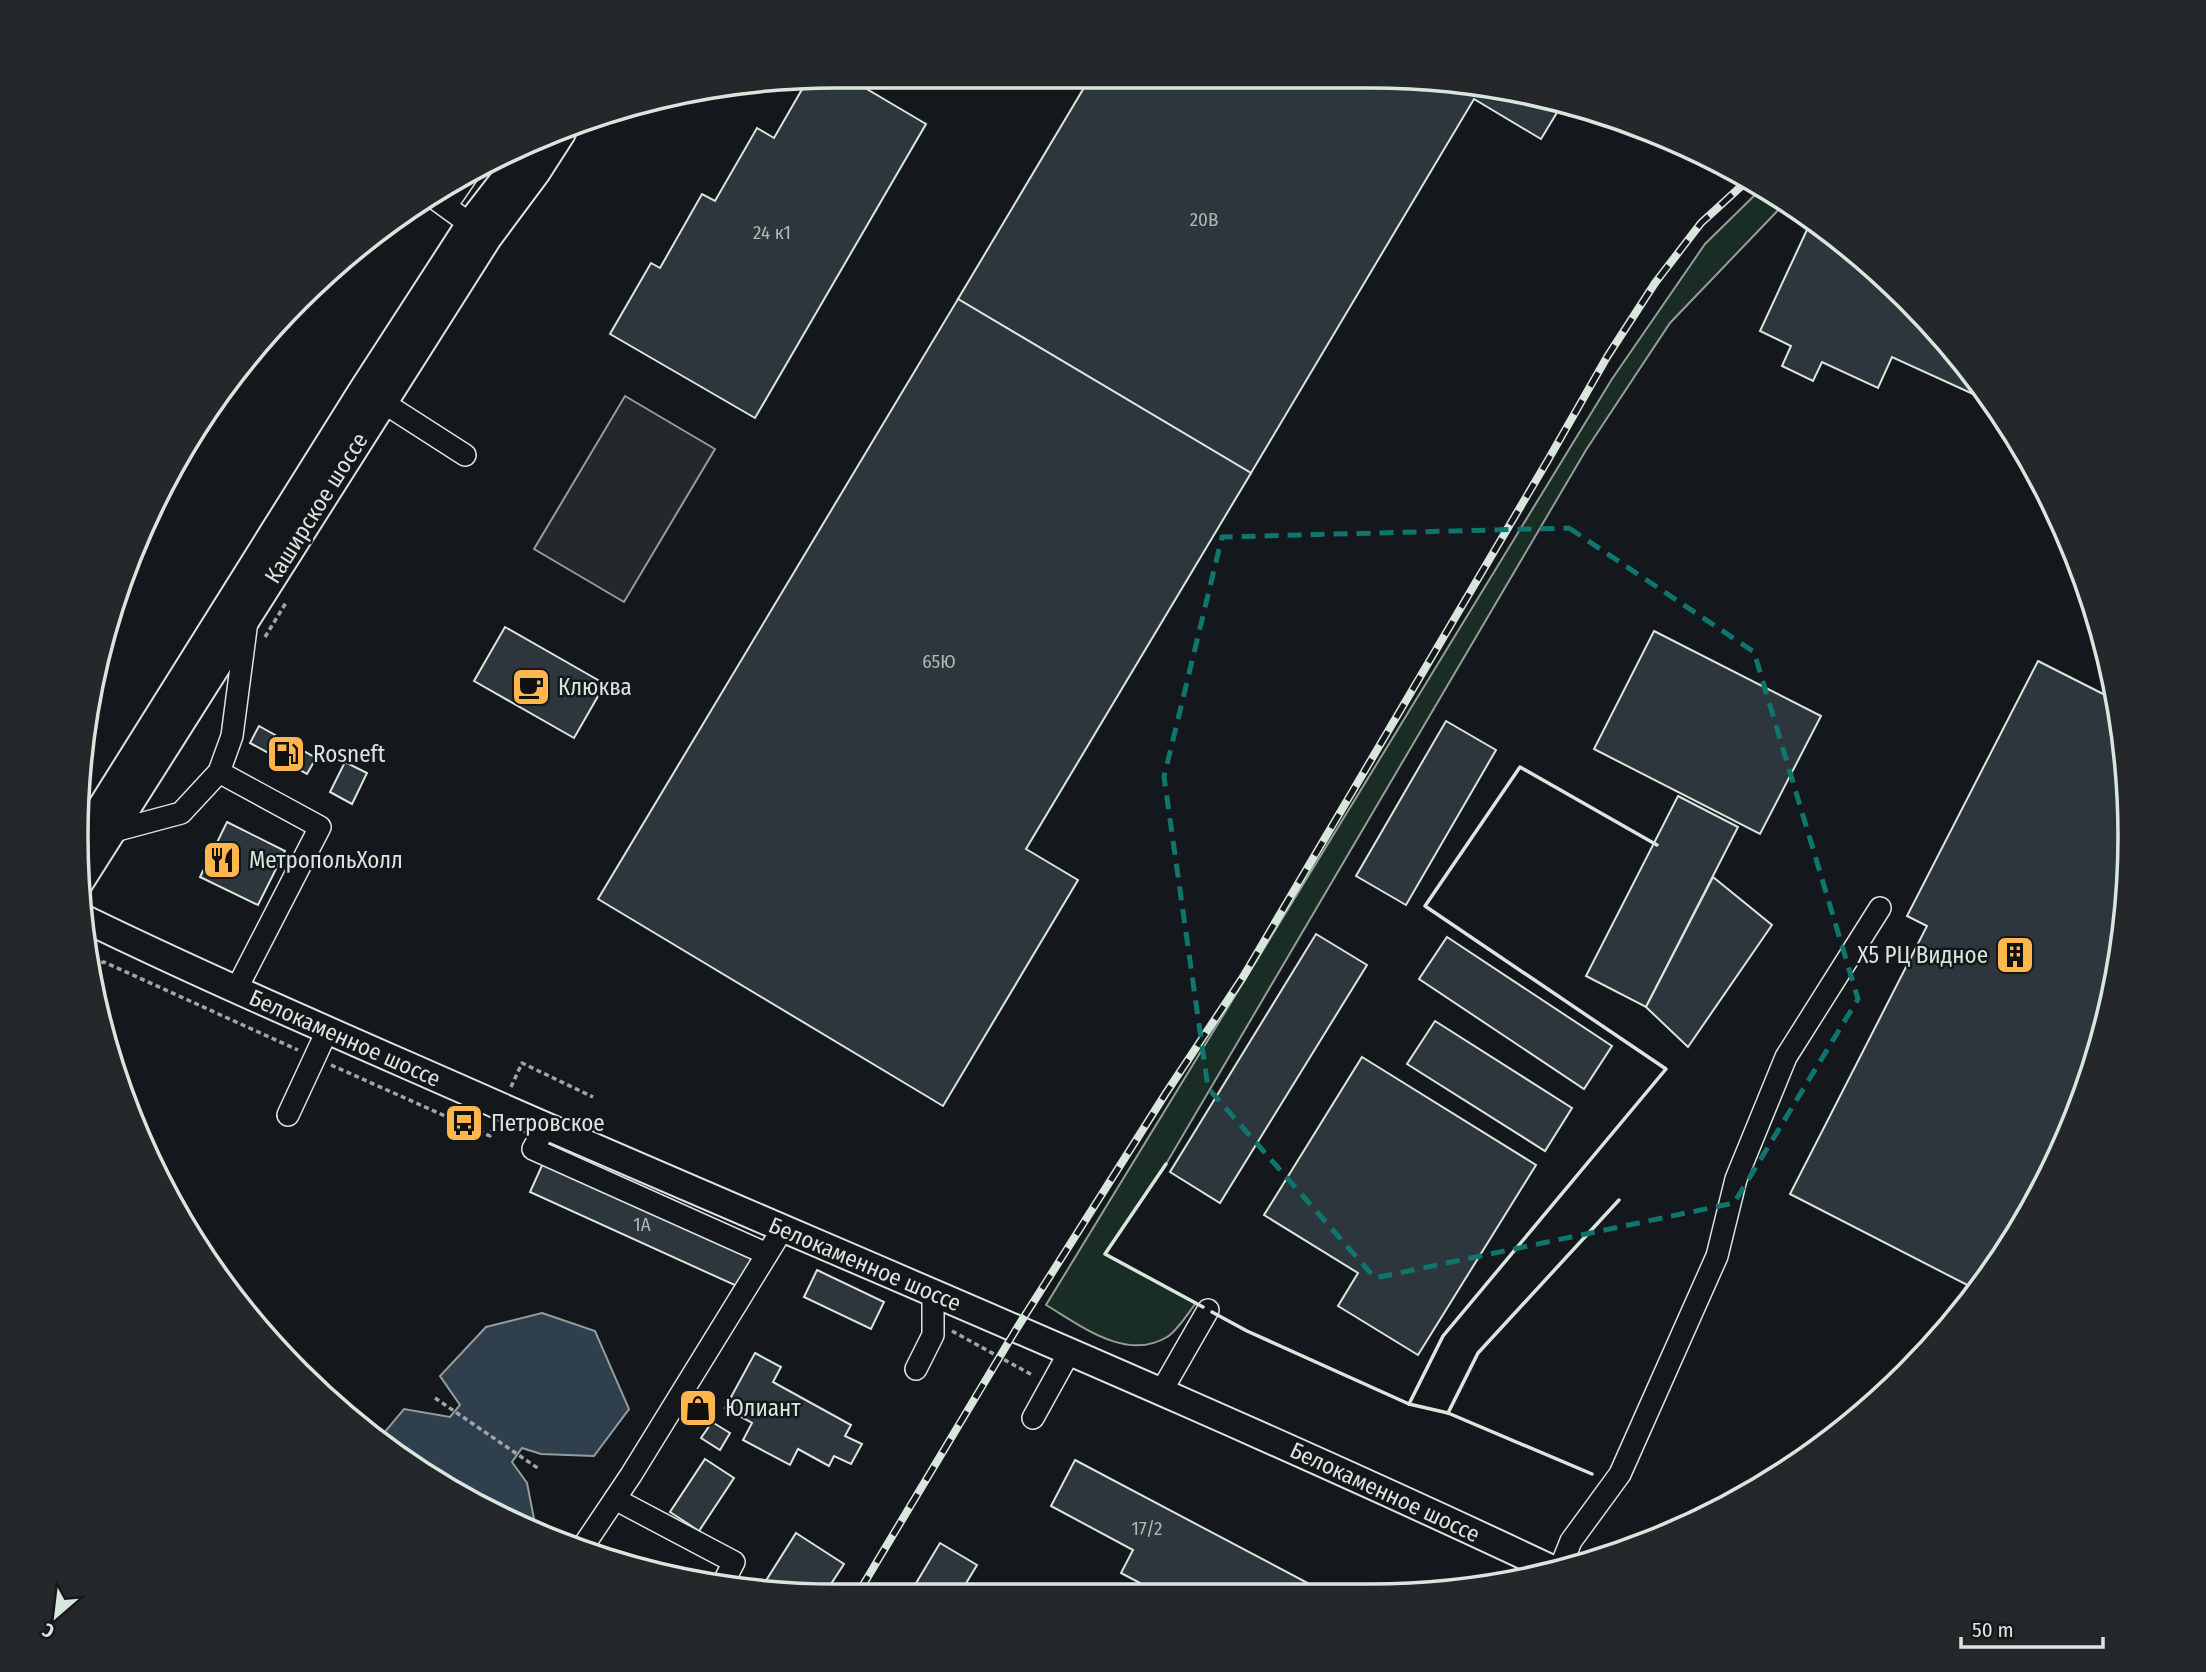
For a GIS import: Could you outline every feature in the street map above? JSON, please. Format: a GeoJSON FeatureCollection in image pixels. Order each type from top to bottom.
{"type":"FeatureCollection","features":[{"type":"Feature","properties":{"kind":"main road","name":"Каширское шоссе"},"geometry":{"type":"LineString","coordinates":[[480,230],[537,172],[557,142]]}},
{"type":"Feature","properties":{"kind":"main road","name":"Каширское шоссе"},"geometry":{"type":"LineString","coordinates":[[88,829],[373,396],[480,230],[523,156]]}},
{"type":"Feature","properties":{"kind":"main road","name":"Каширское шоссе"},"geometry":{"type":"LineString","coordinates":[[89,869],[247,619],[373,396]]}},
{"type":"Feature","properties":{"kind":"main road","name":"Белокаменное шоссе"},"geometry":{"type":"LineString","coordinates":[[93,923],[327,1031],[1386,1491],[1540,1564]]}},
{"type":"Feature","properties":{"kind":"lane"},"geometry":{"type":"LineString","coordinates":[[439,202],[480,230]]}},
{"type":"Feature","properties":{"kind":"lane"},"geometry":{"type":"LineString","coordinates":[[373,396],[465,455]]}},
{"type":"Feature","properties":{"kind":"lane"},"geometry":{"type":"LineString","coordinates":[[114,831],[181,813],[219,772],[232,736],[247,619]]}},
{"type":"Feature","properties":{"kind":"lane"},"geometry":{"type":"LineString","coordinates":[[219,772],[320,827],[236,990]]}},
{"type":"Feature","properties":{"kind":"lane"},"geometry":{"type":"LineString","coordinates":[[1564,1559],[1571,1541],[1620,1474],[1717,1256],[1736,1179],[1786,1057],[1880,908]]}},
{"type":"Feature","properties":{"kind":"lane"},"geometry":{"type":"LineString","coordinates":[[288,1115],[327,1031]]}},
{"type":"Feature","properties":{"kind":"lane"},"geometry":{"type":"LineString","coordinates":[[546,1126],[533,1149],[767,1254]]}},
{"type":"Feature","properties":{"kind":"lane"},"geometry":{"type":"LineString","coordinates":[[586,1542],[782,1230]]}},
{"type":"Feature","properties":{"kind":"lane"},"geometry":{"type":"LineString","coordinates":[[916,1369],[933,1335],[933,1293]]}},
{"type":"Feature","properties":{"kind":"lane"},"geometry":{"type":"LineString","coordinates":[[1161,1392],[1208,1310]]}},
{"type":"Feature","properties":{"kind":"lane"},"geometry":{"type":"LineString","coordinates":[[1033,1418],[1070,1352]]}},
{"type":"Feature","properties":{"kind":"lane"},"geometry":{"type":"LineString","coordinates":[[615,1499],[734,1562],[726,1576]]}},
{"type":"Feature","properties":{"kind":"path"},"geometry":{"type":"LineString","coordinates":[[933,1321],[1051,1385]]}},
{"type":"Feature","properties":{"kind":"path"},"geometry":{"type":"LineString","coordinates":[[435,1398],[539,1469]]}},
{"type":"Feature","properties":{"kind":"highlighted area"},"geometry":{"type":"Polygon","coordinates":[[[1569,528],[1754,652],[1858,999],[1734,1203],[1375,1278],[1208,1088],[1164,777],[1222,537],[1569,528]]]}},
{"type":"Feature","properties":{"kind":"green space"},"geometry":{"type":"Polygon","coordinates":[[[1755,195],[1779,210],[1670,323],[1586,450],[1166,1164],[1105,1254],[1196,1303],[1171,1334],[1151,1344],[1120,1343],[1088,1331],[1046,1305],[1612,379],[1705,244],[1755,195]]]}},
{"type":"Feature","properties":{"kind":"shaded area"},"geometry":{"type":"Polygon","coordinates":[[[625,396],[715,449],[624,602],[534,549],[625,396]]]}},
{"type":"Feature","properties":{"kind":"water"},"geometry":{"type":"Polygon","coordinates":[[[542,1313],[595,1331],[629,1409],[594,1456],[541,1454],[522,1448],[512,1462],[527,1483],[534,1521],[462,1484],[384,1433],[404,1409],[450,1417],[460,1405],[440,1376],[486,1327],[542,1313]]]}},
{"type":"Feature","properties":{"kind":"building"},"geometry":{"type":"Polygon","coordinates":[[[865,88],[926,124],[755,418],[610,334],[651,263],[660,268],[702,194],[715,201],[757,128],[774,138],[802,89],[865,88]]]}},
{"type":"Feature","properties":{"kind":"building"},"geometry":{"type":"Polygon","coordinates":[[[1084,88],[1419,89],[1468,94],[1558,112],[1541,139],[1474,99],[1251,473],[958,299],[1084,88]]]}},
{"type":"Feature","properties":{"kind":"building"},"geometry":{"type":"Polygon","coordinates":[[[1807,229],[1864,273],[1899,307],[1933,342],[1974,394],[1892,357],[1878,388],[1822,362],[1813,381],[1782,366],[1791,346],[1760,331],[1807,229]]]}},
{"type":"Feature","properties":{"kind":"building"},"geometry":{"type":"Polygon","coordinates":[[[958,299],[1251,473],[1026,849],[1078,880],[943,1106],[598,899],[958,299]]]}},
{"type":"Feature","properties":{"kind":"building"},"geometry":{"type":"Polygon","coordinates":[[[505,627],[605,684],[574,738],[474,681],[505,627]]]}},
{"type":"Feature","properties":{"kind":"building"},"geometry":{"type":"Polygon","coordinates":[[[1654,631],[1821,716],[1760,834],[1594,749],[1654,631]]]}},
{"type":"Feature","properties":{"kind":"building","name":"X5 РЦ Видное"},"geometry":{"type":"Polygon","coordinates":[[[2038,661],[2105,695],[2117,787],[2117,885],[2112,934],[2093,1030],[2062,1122],[2041,1167],[2018,1210],[1968,1286],[1790,1194],[1927,926],[1907,916],[2038,661]]]}},
{"type":"Feature","properties":{"kind":"building"},"geometry":{"type":"Polygon","coordinates":[[[1446,721],[1496,750],[1406,905],[1356,876],[1446,721]]]}},
{"type":"Feature","properties":{"kind":"building"},"geometry":{"type":"Polygon","coordinates":[[[259,726],[316,758],[307,774],[250,743],[259,726]]]}},
{"type":"Feature","properties":{"kind":"building"},"geometry":{"type":"Polygon","coordinates":[[[345,762],[367,773],[352,804],[330,792],[345,762]]]}},
{"type":"Feature","properties":{"kind":"building"},"geometry":{"type":"Polygon","coordinates":[[[1678,796],[1738,827],[1646,1007],[1586,976],[1678,796]]]}},
{"type":"Feature","properties":{"kind":"building"},"geometry":{"type":"Polygon","coordinates":[[[227,822],[285,851],[258,905],[200,877],[227,822]]]}},
{"type":"Feature","properties":{"kind":"building"},"geometry":{"type":"Polygon","coordinates":[[[1713,877],[1772,925],[1688,1047],[1646,1007],[1713,877]]]}},
{"type":"Feature","properties":{"kind":"building"},"geometry":{"type":"Polygon","coordinates":[[[1316,934],[1367,965],[1220,1203],[1170,1172],[1316,934]]]}},
{"type":"Feature","properties":{"kind":"building"},"geometry":{"type":"Polygon","coordinates":[[[1447,937],[1612,1046],[1584,1089],[1419,979],[1447,937]]]}},
{"type":"Feature","properties":{"kind":"building"},"geometry":{"type":"Polygon","coordinates":[[[1435,1021],[1572,1108],[1545,1151],[1407,1064],[1435,1021]]]}},
{"type":"Feature","properties":{"kind":"building"},"geometry":{"type":"Polygon","coordinates":[[[1362,1057],[1536,1165],[1418,1355],[1338,1306],[1358,1273],[1264,1215],[1362,1057]]]}},
{"type":"Feature","properties":{"kind":"building"},"geometry":{"type":"Polygon","coordinates":[[[544,1161],[753,1256],[739,1287],[530,1192],[544,1161]]]}},
{"type":"Feature","properties":{"kind":"building"},"geometry":{"type":"Polygon","coordinates":[[[817,1270],[884,1302],[871,1329],[804,1297],[817,1270]]]}},
{"type":"Feature","properties":{"kind":"building"},"geometry":{"type":"Polygon","coordinates":[[[755,1353],[781,1367],[773,1382],[851,1425],[845,1436],[862,1444],[851,1464],[834,1456],[829,1466],[798,1449],[790,1465],[743,1440],[752,1423],[725,1408],[755,1353]]]}},
{"type":"Feature","properties":{"kind":"building"},"geometry":{"type":"Polygon","coordinates":[[[712,1422],[730,1433],[720,1450],[701,1438],[712,1422]]]}},
{"type":"Feature","properties":{"kind":"building"},"geometry":{"type":"Polygon","coordinates":[[[705,1459],[734,1478],[699,1531],[670,1512],[705,1459]]]}},
{"type":"Feature","properties":{"kind":"building"},"geometry":{"type":"Polygon","coordinates":[[[1075,1460],[1309,1584],[1142,1584],[1121,1573],[1133,1550],[1051,1506],[1075,1460]]]}},
{"type":"Feature","properties":{"kind":"building"},"geometry":{"type":"Polygon","coordinates":[[[796,1533],[844,1564],[831,1584],[766,1581],[796,1533]]]}},
{"type":"Feature","properties":{"kind":"building"},"geometry":{"type":"Polygon","coordinates":[[[940,1543],[977,1565],[966,1584],[916,1584],[940,1543]]]}},
{"type":"Feature","properties":{"kind":"railway"},"geometry":{"type":"LineString","coordinates":[[864,1584],[1017,1328],[1243,977],[1607,357],[1655,283],[1701,223],[1741,186]]}},
{"type":"Feature","properties":{"kind":"wall"},"geometry":{"type":"LineString","coordinates":[[1448,1413],[1409,1404],[1443,1336],[1666,1069],[1425,906],[1520,767],[1657,845]]}},
{"type":"Feature","properties":{"kind":"wall"},"geometry":{"type":"LineString","coordinates":[[1166,1164],[1105,1254],[1203,1307]]}},
{"type":"Feature","properties":{"kind":"wall"},"geometry":{"type":"LineString","coordinates":[[1592,1474],[1448,1413],[1478,1353],[1619,1200]]}},
{"type":"Feature","properties":{"kind":"wall"},"geometry":{"type":"LineString","coordinates":[[1212,1312],[1247,1331],[1409,1404]]}},
{"type":"Feature","properties":{"kind":"place","name":"Клюква"},"geometry":{"type":"Point","coordinates":[531,687]}},
{"type":"Feature","properties":{"kind":"place","name":"Rosneft"},"geometry":{"type":"Point","coordinates":[286,754]}},
{"type":"Feature","properties":{"kind":"place","name":"МетропольХолл"},"geometry":{"type":"Point","coordinates":[222,860]}},
{"type":"Feature","properties":{"kind":"place","name":"X5 РЦ Видное"},"geometry":{"type":"Point","coordinates":[2015,955]}},
{"type":"Feature","properties":{"kind":"place","name":"Петровское"},"geometry":{"type":"Point","coordinates":[464,1123]}},
{"type":"Feature","properties":{"kind":"place","name":"Юлиант"},"geometry":{"type":"Point","coordinates":[698,1408]}}]}
